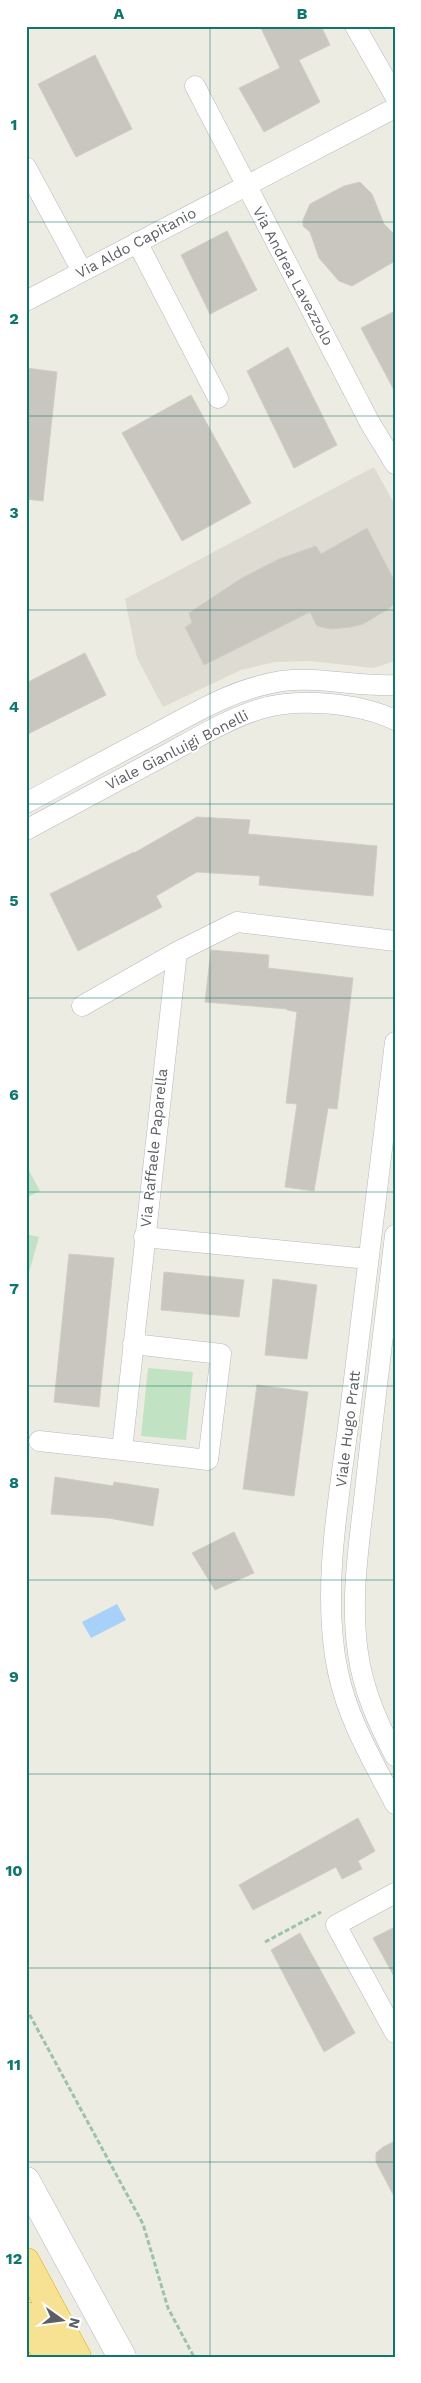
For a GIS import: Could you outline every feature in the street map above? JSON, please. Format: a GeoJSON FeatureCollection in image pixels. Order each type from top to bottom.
{"type":"FeatureCollection","features":[{"type":"Feature","properties":{"kind":"highway"},"geometry":{"type":"LineString","coordinates":[[26,2262],[77,2357]]}},
{"type":"Feature","properties":{"kind":"highway"},"geometry":{"type":"LineString","coordinates":[[26,2316],[48,2357]]}},
{"type":"Feature","properties":{"kind":"main road"},"geometry":{"type":"LineString","coordinates":[[26,2181],[122,2357]]}},
{"type":"Feature","properties":{"kind":"main road"},"geometry":{"type":"LineString","coordinates":[[79,2276],[123,2340],[132,2357]]}},
{"type":"Feature","properties":{"kind":"street"},"geometry":{"type":"LineString","coordinates":[[356,26],[395,96]]}},
{"type":"Feature","properties":{"kind":"street","name":"Via Andrea Lavezzolo"},"geometry":{"type":"LineString","coordinates":[[195,86],[370,423],[395,464]]}},
{"type":"Feature","properties":{"kind":"street","name":"Via Aldo Capitanio"},"geometry":{"type":"LineString","coordinates":[[26,301],[395,108]]}},
{"type":"Feature","properties":{"kind":"street"},"geometry":{"type":"LineString","coordinates":[[26,167],[82,271]]}},
{"type":"Feature","properties":{"kind":"street"},"geometry":{"type":"LineString","coordinates":[[137,242],[218,398]]}},
{"type":"Feature","properties":{"kind":"street","name":"Viale Gianluigi Bonelli"},"geometry":{"type":"LineString","coordinates":[[26,803],[218,701],[255,686],[305,679],[365,686],[395,685]]}},
{"type":"Feature","properties":{"kind":"street","name":"Viale Gianluigi Bonelli"},"geometry":{"type":"LineString","coordinates":[[26,830],[218,726],[260,709],[280,705],[318,703],[370,711],[395,720]]}},
{"type":"Feature","properties":{"kind":"street"},"geometry":{"type":"LineString","coordinates":[[82,1006],[177,952],[237,922],[395,941]]}},
{"type":"Feature","properties":{"kind":"street","name":"Via Raffaele Paparella"},"geometry":{"type":"LineString","coordinates":[[122,1450],[144,1237],[177,952]]}},
{"type":"Feature","properties":{"kind":"street","name":"Viale Hugo Pratt"},"geometry":{"type":"LineString","coordinates":[[395,1042],[368,1259],[330,1600],[331,1630],[337,1671],[351,1715],[395,1804]]}},
{"type":"Feature","properties":{"kind":"street","name":"Viale Hugo Pratt"},"geometry":{"type":"LineString","coordinates":[[395,1235],[354,1604],[358,1655],[365,1686],[374,1714],[395,1756]]}},
{"type":"Feature","properties":{"kind":"street"},"geometry":{"type":"LineString","coordinates":[[144,1237],[368,1259]]}},
{"type":"Feature","properties":{"kind":"street"},"geometry":{"type":"LineString","coordinates":[[38,1442],[208,1460],[221,1354],[133,1344]]}},
{"type":"Feature","properties":{"kind":"street"},"geometry":{"type":"LineString","coordinates":[[395,1893],[336,1924],[395,2033]]}},
{"type":"Feature","properties":{"kind":"path"},"geometry":{"type":"LineString","coordinates":[[265,1942],[327,1908],[336,1924]]}},
{"type":"Feature","properties":{"kind":"path"},"geometry":{"type":"LineString","coordinates":[[26,2008],[143,2224],[168,2308],[194,2357]]}},
{"type":"Feature","properties":{"kind":"shaded area"},"geometry":{"type":"Polygon","coordinates":[[[374,467],[395,505],[395,661],[374,668],[309,661],[275,662],[241,670],[163,707],[137,658],[125,599],[374,467]]]}},
{"type":"Feature","properties":{"kind":"green space"},"geometry":{"type":"Polygon","coordinates":[[[26,1165],[40,1191],[26,1198],[26,1165]]]}},
{"type":"Feature","properties":{"kind":"green space"},"geometry":{"type":"Polygon","coordinates":[[[26,1234],[39,1237],[26,1283],[26,1234]]]}},
{"type":"Feature","properties":{"kind":"green space"},"geometry":{"type":"Polygon","coordinates":[[[148,1368],[193,1372],[186,1440],[141,1436],[148,1368]]]}},
{"type":"Feature","properties":{"kind":"water"},"geometry":{"type":"Polygon","coordinates":[[[117,1604],[126,1620],[91,1638],[82,1622],[117,1604]]]}},
{"type":"Feature","properties":{"kind":"building"},"geometry":{"type":"Polygon","coordinates":[[[260,26],[321,26],[330,45],[299,60],[320,102],[264,132],[239,88],[280,68],[260,26]]]}},
{"type":"Feature","properties":{"kind":"building"},"geometry":{"type":"Polygon","coordinates":[[[95,55],[132,129],[76,157],[38,84],[95,55]]]}},
{"type":"Feature","properties":{"kind":"building"},"geometry":{"type":"Polygon","coordinates":[[[360,182],[372,194],[384,224],[395,235],[395,261],[352,286],[339,281],[319,258],[310,232],[303,226],[303,220],[310,204],[344,186],[360,182]]]}},
{"type":"Feature","properties":{"kind":"building"},"geometry":{"type":"Polygon","coordinates":[[[227,231],[257,290],[210,314],[181,255],[227,231]]]}},
{"type":"Feature","properties":{"kind":"building"},"geometry":{"type":"Polygon","coordinates":[[[395,311],[395,392],[361,328],[395,311]]]}},
{"type":"Feature","properties":{"kind":"building"},"geometry":{"type":"Polygon","coordinates":[[[288,347],[337,445],[294,468],[247,371],[288,347]]]}},
{"type":"Feature","properties":{"kind":"building"},"geometry":{"type":"Polygon","coordinates":[[[26,368],[57,372],[43,501],[26,499],[26,368]]]}},
{"type":"Feature","properties":{"kind":"building"},"geometry":{"type":"Polygon","coordinates":[[[191,395],[251,503],[182,541],[122,433],[191,395]]]}},
{"type":"Feature","properties":{"kind":"building"},"geometry":{"type":"Polygon","coordinates":[[[367,528],[395,582],[395,602],[390,608],[363,624],[331,629],[317,626],[310,612],[204,665],[185,627],[192,623],[189,613],[242,578],[279,559],[316,546],[321,554],[367,528]]]}},
{"type":"Feature","properties":{"kind":"building"},"geometry":{"type":"Polygon","coordinates":[[[85,653],[106,695],[26,735],[26,683],[85,653]]]}},
{"type":"Feature","properties":{"kind":"building"},"geometry":{"type":"Polygon","coordinates":[[[197,817],[250,820],[248,834],[377,846],[373,896],[259,885],[260,876],[197,872],[156,896],[162,907],[78,951],[50,894],[134,853],[197,817]]]}},
{"type":"Feature","properties":{"kind":"building"},"geometry":{"type":"Polygon","coordinates":[[[211,950],[269,955],[268,968],[353,978],[337,1109],[328,1108],[314,1191],[285,1187],[297,1104],[286,1103],[297,1012],[287,1009],[205,1002],[211,950]]]}},
{"type":"Feature","properties":{"kind":"building"},"geometry":{"type":"Polygon","coordinates":[[[69,1254],[114,1258],[99,1407],[54,1402],[69,1254]]]}},
{"type":"Feature","properties":{"kind":"building"},"geometry":{"type":"Polygon","coordinates":[[[164,1272],[244,1280],[239,1317],[161,1310],[164,1272]]]}},
{"type":"Feature","properties":{"kind":"building"},"geometry":{"type":"Polygon","coordinates":[[[273,1279],[317,1285],[307,1359],[265,1355],[273,1279]]]}},
{"type":"Feature","properties":{"kind":"building"},"geometry":{"type":"Polygon","coordinates":[[[257,1385],[308,1392],[294,1496],[243,1489],[257,1385]]]}},
{"type":"Feature","properties":{"kind":"building"},"geometry":{"type":"Polygon","coordinates":[[[55,1477],[113,1486],[114,1482],[159,1489],[153,1526],[108,1518],[51,1514],[55,1477]]]}},
{"type":"Feature","properties":{"kind":"building"},"geometry":{"type":"Polygon","coordinates":[[[234,1532],[254,1573],[215,1590],[192,1553],[234,1532]]]}},
{"type":"Feature","properties":{"kind":"building"},"geometry":{"type":"Polygon","coordinates":[[[358,1818],[375,1851],[358,1861],[362,1869],[342,1879],[336,1867],[253,1910],[239,1885],[358,1818]]]}},
{"type":"Feature","properties":{"kind":"building"},"geometry":{"type":"Polygon","coordinates":[[[395,1927],[395,1978],[373,1938],[395,1927]]]}},
{"type":"Feature","properties":{"kind":"building"},"geometry":{"type":"Polygon","coordinates":[[[300,1933],[355,2033],[324,2052],[271,1950],[300,1933]]]}},
{"type":"Feature","properties":{"kind":"building"},"geometry":{"type":"Polygon","coordinates":[[[395,2141],[395,2198],[376,2162],[376,2153],[395,2141]]]}}]}
